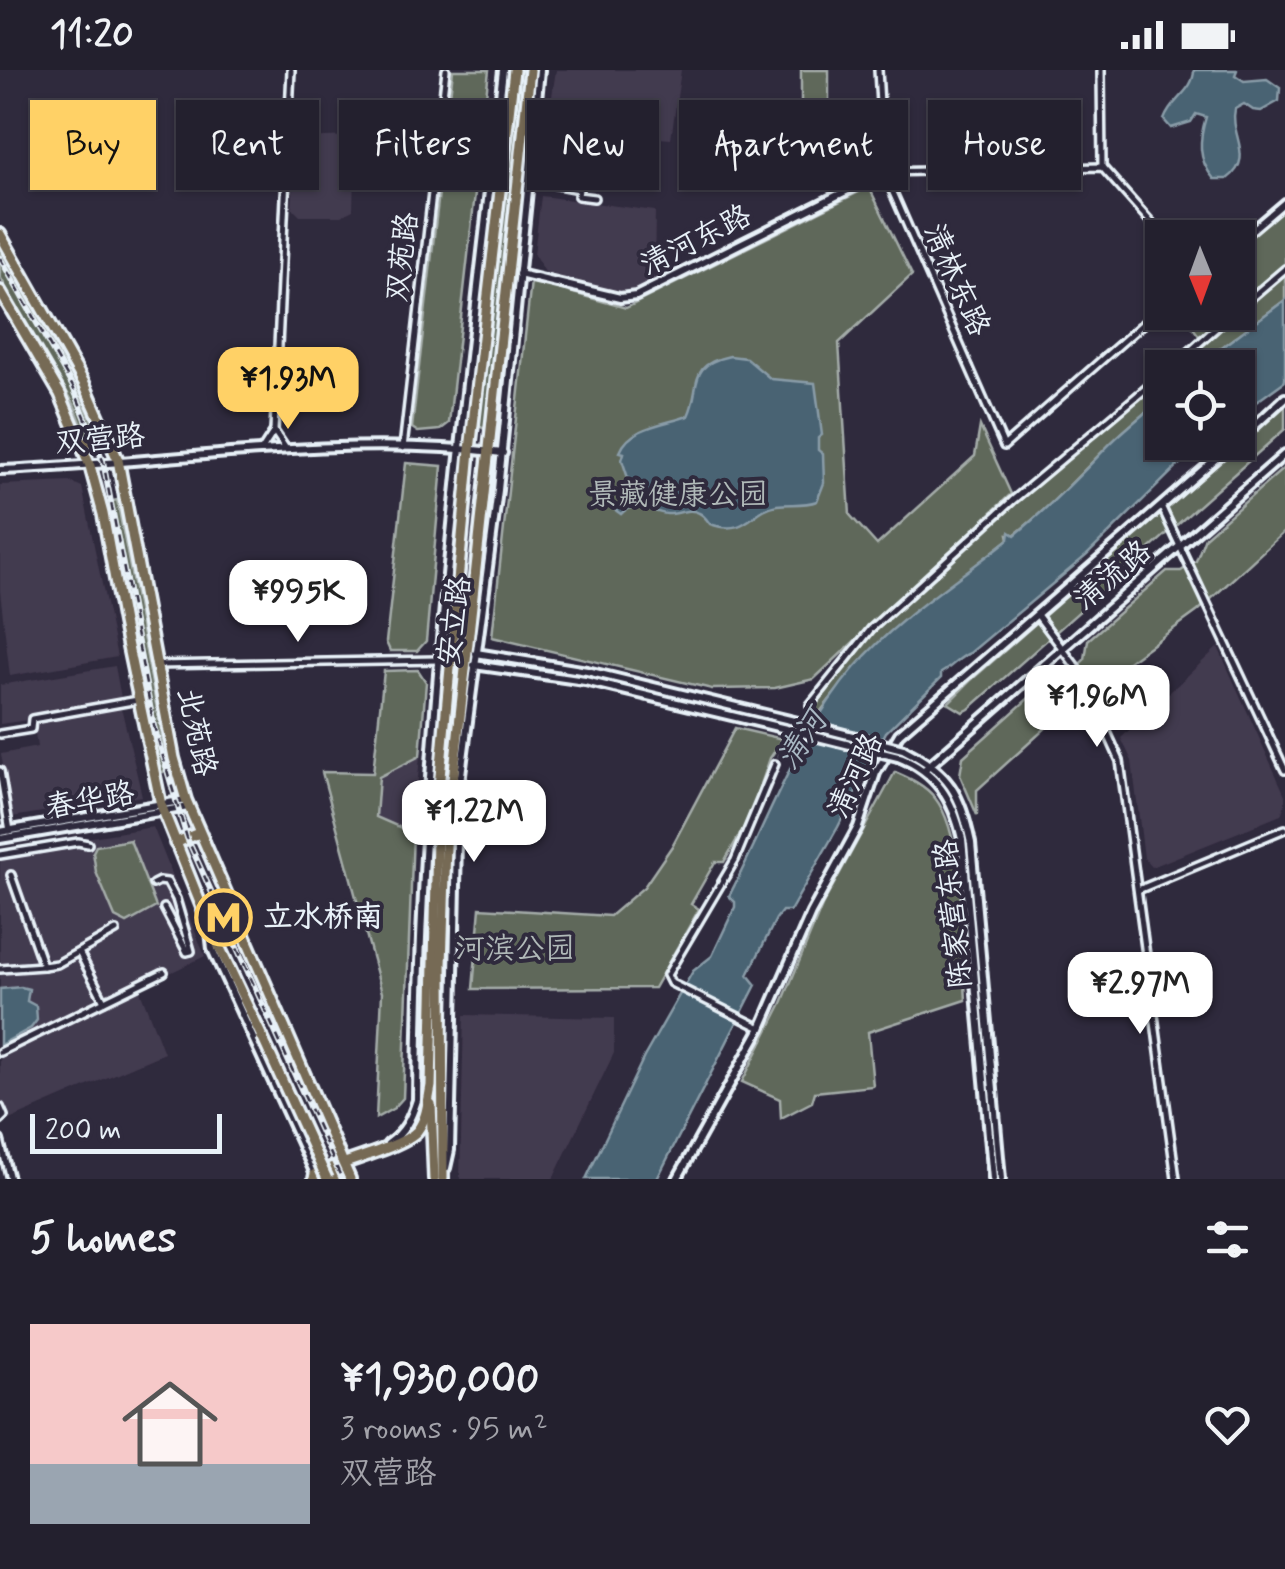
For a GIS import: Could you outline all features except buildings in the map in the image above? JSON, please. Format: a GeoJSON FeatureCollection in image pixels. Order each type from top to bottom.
{"type":"FeatureCollection","features":[{"type":"Feature","properties":{"kind":"main road","name":"安立路"},"geometry":{"type":"LineString","coordinates":[[434,1179],[430,1086],[437,812],[465,450],[514,70]]}},
{"type":"Feature","properties":{"kind":"main road","name":"安立路"},"geometry":{"type":"LineString","coordinates":[[443,1179],[446,845],[530,70]]}},
{"type":"Feature","properties":{"kind":"main road","name":"北苑路"},"geometry":{"type":"LineString","coordinates":[[0,234],[84,383],[118,460],[177,772],[187,804],[350,1179]]}},
{"type":"Feature","properties":{"kind":"main road","name":"北苑路"},"geometry":{"type":"LineString","coordinates":[[0,291],[60,394],[100,497],[154,777],[174,843],[330,1179]]}},
{"type":"Feature","properties":{"kind":"main road"},"geometry":{"type":"LineString","coordinates":[[82,443],[109,438]]}},
{"type":"Feature","properties":{"kind":"main road"},"geometry":{"type":"LineString","coordinates":[[100,497],[125,493]]}},
{"type":"Feature","properties":{"kind":"main road"},"geometry":{"type":"LineString","coordinates":[[154,777],[177,772]]}},
{"type":"Feature","properties":{"kind":"main road"},"geometry":{"type":"LineString","coordinates":[[174,843],[199,833]]}},
{"type":"Feature","properties":{"kind":"main road","name":"安立路"},"geometry":{"type":"LineString","coordinates":[[315,1178],[341,1162],[400,1144],[416,1133],[424,1118],[430,1086]]}},
{"type":"Feature","properties":{"kind":"main road"},"geometry":{"type":"LineString","coordinates":[[330,1179],[341,1162]]}},
{"type":"Feature","properties":{"kind":"street"},"geometry":{"type":"LineString","coordinates":[[261,451],[274,431],[291,70]]}},
{"type":"Feature","properties":{"kind":"street","name":"双苑路"},"geometry":{"type":"LineString","coordinates":[[404,448],[446,70]]}},
{"type":"Feature","properties":{"kind":"street","name":"安立路"},"geometry":{"type":"LineString","coordinates":[[383,1148],[411,1120],[417,1100],[424,832],[447,567],[465,450],[503,70]]}},
{"type":"Feature","properties":{"kind":"street","name":"安立路"},"geometry":{"type":"LineString","coordinates":[[537,100],[540,70]]}},
{"type":"Feature","properties":{"kind":"street","name":"清林东路"},"geometry":{"type":"LineString","coordinates":[[878,70],[880,100]]}},
{"type":"Feature","properties":{"kind":"street"},"geometry":{"type":"LineString","coordinates":[[1101,70],[1102,167],[1149,220]]}},
{"type":"Feature","properties":{"kind":"street"},"geometry":{"type":"LineString","coordinates":[[908,171],[1102,167]]}},
{"type":"Feature","properties":{"kind":"street","name":"安立路"},"geometry":{"type":"LineString","coordinates":[[443,1179],[450,1150],[458,798],[503,453],[528,190]]}},
{"type":"Feature","properties":{"kind":"street"},"geometry":{"type":"LineString","coordinates":[[579,190],[578,196],[594,198]]}},
{"type":"Feature","properties":{"kind":"street","name":"清河东路"},"geometry":{"type":"LineString","coordinates":[[519,274],[620,298],[636,296],[848,190]]}},
{"type":"Feature","properties":{"kind":"street","name":"清林东路"},"geometry":{"type":"LineString","coordinates":[[892,190],[1004,446],[1145,322]]}},
{"type":"Feature","properties":{"kind":"street"},"geometry":{"type":"LineString","coordinates":[[1255,228],[1285,202]]}},
{"type":"Feature","properties":{"kind":"street"},"geometry":{"type":"LineString","coordinates":[[1255,294],[1285,269]]}},
{"type":"Feature","properties":{"kind":"street"},"geometry":{"type":"LineString","coordinates":[[1191,350],[1214,330]]}},
{"type":"Feature","properties":{"kind":"street"},"geometry":{"type":"LineString","coordinates":[[810,705],[871,629],[1145,389]]}},
{"type":"Feature","properties":{"kind":"street","name":"清河路"},"geometry":{"type":"LineString","coordinates":[[1255,425],[1285,398]]}},
{"type":"Feature","properties":{"kind":"street"},"geometry":{"type":"LineString","coordinates":[[274,431],[286,450]]}},
{"type":"Feature","properties":{"kind":"street","name":"双营路"},"geometry":{"type":"LineString","coordinates":[[0,470],[286,450],[404,448],[503,453]]}},
{"type":"Feature","properties":{"kind":"street","name":"清流路"},"geometry":{"type":"LineString","coordinates":[[924,770],[1285,454]]}},
{"type":"Feature","properties":{"kind":"street","name":"清河路"},"geometry":{"type":"LineString","coordinates":[[677,1179],[760,1028],[811,913],[858,828],[882,761],[899,734],[1216,460]]}},
{"type":"Feature","properties":{"kind":"street"},"geometry":{"type":"LineString","coordinates":[[1162,508],[1285,770]]}},
{"type":"Feature","properties":{"kind":"street"},"geometry":{"type":"LineString","coordinates":[[1038,616],[1080,672],[1120,761],[1176,1179]]}},
{"type":"Feature","properties":{"kind":"street","name":"陈家营东路"},"geometry":{"type":"LineString","coordinates":[[476,653],[587,671],[790,720],[931,764],[950,784],[962,805],[972,843],[997,1179]]}},
{"type":"Feature","properties":{"kind":"street"},"geometry":{"type":"LineString","coordinates":[[156,665],[441,660]]}},
{"type":"Feature","properties":{"kind":"street","name":"陈家营东路"},"geometry":{"type":"LineString","coordinates":[[474,665],[585,681],[901,753],[924,770],[946,793],[962,839],[997,1179]]}},
{"type":"Feature","properties":{"kind":"street"},"geometry":{"type":"LineString","coordinates":[[0,734],[31,729],[32,718],[138,700]]}},
{"type":"Feature","properties":{"kind":"street"},"geometry":{"type":"LineString","coordinates":[[760,1028],[671,983],[668,975],[735,860],[775,764]]}},
{"type":"Feature","properties":{"kind":"street"},"geometry":{"type":"LineString","coordinates":[[0,772],[10,830]]}},
{"type":"Feature","properties":{"kind":"street","name":"春华路"},"geometry":{"type":"LineString","coordinates":[[0,836],[187,804]]}},
{"type":"Feature","properties":{"kind":"street","name":"春华路"},"geometry":{"type":"LineString","coordinates":[[0,836],[10,830],[162,808]]}},
{"type":"Feature","properties":{"kind":"street"},"geometry":{"type":"LineString","coordinates":[[1138,890],[1285,828]]}},
{"type":"Feature","properties":{"kind":"street"},"geometry":{"type":"LineString","coordinates":[[0,855],[78,842],[88,844]]}},
{"type":"Feature","properties":{"kind":"street"},"geometry":{"type":"LineString","coordinates":[[12,876],[43,966]]}},
{"type":"Feature","properties":{"kind":"street"},"geometry":{"type":"LineString","coordinates":[[154,884],[159,880],[167,882],[191,951],[187,952],[164,908]]}},
{"type":"Feature","properties":{"kind":"street","name":"北苑路"},"geometry":{"type":"LineString","coordinates":[[209,925],[212,949],[315,1178]]}},
{"type":"Feature","properties":{"kind":"street"},"geometry":{"type":"LineString","coordinates":[[0,969],[57,964],[116,931]]}},
{"type":"Feature","properties":{"kind":"street"},"geometry":{"type":"LineString","coordinates":[[79,952],[104,1001]]}},
{"type":"Feature","properties":{"kind":"street"},"geometry":{"type":"LineString","coordinates":[[0,1052],[164,972]]}},
{"type":"Feature","properties":{"kind":"street"},"geometry":{"type":"LineString","coordinates":[[0,1107],[4,1116],[0,1120]]}},
{"type":"Feature","properties":{"kind":"street"},"geometry":{"type":"LineString","coordinates":[[0,1140],[10,1179]]}},
{"type":"Feature","properties":{"kind":"shaded area"},"geometry":{"type":"Polygon","coordinates":[[[556,70],[681,70],[671,139],[659,138],[659,100],[551,100],[556,70]]]}},
{"type":"Feature","properties":{"kind":"shaded area"},"geometry":{"type":"Polygon","coordinates":[[[319,137],[339,137],[339,190],[354,190],[353,210],[341,216],[300,216],[292,208],[293,190],[319,190],[319,137]]]}},
{"type":"Feature","properties":{"kind":"shaded area"},"geometry":{"type":"Polygon","coordinates":[[[541,196],[655,211],[654,281],[625,295],[545,272],[534,254],[541,196]]]}},
{"type":"Feature","properties":{"kind":"shaded area"},"geometry":{"type":"Polygon","coordinates":[[[71,482],[82,487],[117,657],[10,676],[0,591],[0,485],[71,482]]]}},
{"type":"Feature","properties":{"kind":"shaded area"},"geometry":{"type":"Polygon","coordinates":[[[1218,647],[1285,795],[1285,804],[1281,815],[1152,867],[1144,858],[1132,761],[1121,738],[1218,647]]]}},
{"type":"Feature","properties":{"kind":"shaded area"},"geometry":{"type":"Polygon","coordinates":[[[115,666],[121,698],[32,714],[28,720],[0,724],[0,685],[115,666]]]}},
{"type":"Feature","properties":{"kind":"shaded area"},"geometry":{"type":"Polygon","coordinates":[[[116,706],[122,711],[142,796],[12,817],[1,754],[37,747],[33,719],[116,706]]]}},
{"type":"Feature","properties":{"kind":"shaded area"},"geometry":{"type":"Polygon","coordinates":[[[420,756],[413,833],[376,817],[380,776],[420,756]]]}},
{"type":"Feature","properties":{"kind":"shaded area"},"geometry":{"type":"Polygon","coordinates":[[[153,827],[205,956],[139,988],[164,1053],[9,1120],[0,1098],[0,852],[153,827]]]}},
{"type":"Feature","properties":{"kind":"shaded area"},"geometry":{"type":"Polygon","coordinates":[[[464,1015],[614,1018],[614,1053],[553,1179],[460,1179],[464,1015]]]}},
{"type":"Feature","properties":{"kind":"green space"},"geometry":{"type":"Polygon","coordinates":[[[453,70],[489,70],[486,100],[450,100],[453,70]]]}},
{"type":"Feature","properties":{"kind":"green space"},"geometry":{"type":"Polygon","coordinates":[[[517,70],[527,70],[484,429],[478,425],[504,190],[507,190],[517,70]]]}},
{"type":"Feature","properties":{"kind":"green space"},"geometry":{"type":"Polygon","coordinates":[[[801,70],[829,70],[829,100],[801,100],[801,70]]]}},
{"type":"Feature","properties":{"kind":"green space"},"geometry":{"type":"Polygon","coordinates":[[[439,190],[475,190],[449,423],[440,430],[418,432],[412,428],[439,190]]]}},
{"type":"Feature","properties":{"kind":"green space","name":"景藏健康公园"},"geometry":{"type":"Polygon","coordinates":[[[863,190],[870,190],[912,275],[839,343],[850,515],[877,545],[975,456],[980,426],[1011,494],[814,679],[775,688],[712,689],[492,637],[531,281],[626,308],[863,190]]]}},
{"type":"Feature","properties":{"kind":"green space"},"geometry":{"type":"Polygon","coordinates":[[[1285,202],[1285,300],[1255,322],[1255,228],[1285,202]]]}},
{"type":"Feature","properties":{"kind":"green space"},"geometry":{"type":"Polygon","coordinates":[[[0,252],[75,384],[96,429],[86,435],[74,404],[0,277],[0,252]]]}},
{"type":"Feature","properties":{"kind":"green space"},"geometry":{"type":"Polygon","coordinates":[[[1195,330],[1245,330],[1218,350],[1191,350],[1202,340],[1195,330]]]}},
{"type":"Feature","properties":{"kind":"green space"},"geometry":{"type":"Polygon","coordinates":[[[1145,389],[1145,413],[1040,513],[1014,535],[1008,534],[1009,539],[883,643],[817,716],[810,705],[853,649],[1012,501],[1145,389]]]}},
{"type":"Feature","properties":{"kind":"green space"},"geometry":{"type":"Polygon","coordinates":[[[1285,405],[1285,429],[1255,456],[1255,431],[1285,405]]]}},
{"type":"Feature","properties":{"kind":"green space"},"geometry":{"type":"Polygon","coordinates":[[[1222,460],[1250,460],[963,712],[948,703],[1222,460]]]}},
{"type":"Feature","properties":{"kind":"green space"},"geometry":{"type":"Polygon","coordinates":[[[406,463],[442,466],[426,641],[417,651],[390,651],[386,642],[406,463]]]}},
{"type":"Feature","properties":{"kind":"green space"},"geometry":{"type":"Polygon","coordinates":[[[1285,467],[1285,531],[1198,611],[1081,696],[977,790],[977,815],[960,775],[963,757],[1059,671],[1070,674],[1085,659],[1088,640],[1167,571],[1181,571],[1196,561],[1205,537],[1285,467]]]}},
{"type":"Feature","properties":{"kind":"green space"},"geometry":{"type":"Polygon","coordinates":[[[117,500],[168,768],[163,772],[158,770],[143,708],[105,503],[117,500]]]}},
{"type":"Feature","properties":{"kind":"green space"},"geometry":{"type":"Polygon","coordinates":[[[418,670],[426,682],[420,756],[379,777],[376,817],[413,833],[403,1098],[376,1118],[382,993],[322,772],[373,773],[384,671],[418,670]]]}},
{"type":"Feature","properties":{"kind":"green space","name":"河滨公园"},"geometry":{"type":"Polygon","coordinates":[[[735,728],[783,739],[770,758],[750,817],[724,862],[715,862],[691,904],[699,909],[654,988],[473,989],[480,908],[610,916],[644,887],[672,846],[735,728]]]}},
{"type":"Feature","properties":{"kind":"green space"},"geometry":{"type":"Polygon","coordinates":[[[895,772],[922,786],[935,798],[945,816],[961,894],[966,1000],[868,1032],[873,1086],[815,1092],[812,1102],[781,1118],[780,1099],[742,1082],[782,1003],[822,906],[895,772]]]}},
{"type":"Feature","properties":{"kind":"green space"},"geometry":{"type":"Polygon","coordinates":[[[130,840],[156,907],[127,923],[115,917],[96,872],[93,852],[96,846],[130,840]]]}},
{"type":"Feature","properties":{"kind":"water"},"geometry":{"type":"Polygon","coordinates":[[[1194,70],[1237,70],[1235,75],[1244,81],[1267,79],[1280,88],[1279,101],[1261,111],[1244,104],[1235,109],[1240,163],[1227,179],[1214,179],[1202,157],[1206,117],[1196,114],[1191,122],[1171,128],[1164,120],[1190,84],[1194,70]]]}},
{"type":"Feature","properties":{"kind":"water"},"geometry":{"type":"Polygon","coordinates":[[[1285,300],[1285,381],[1255,403],[1255,350],[1218,350],[1245,330],[1255,330],[1255,322],[1285,300]]]}},
{"type":"Feature","properties":{"kind":"water"},"geometry":{"type":"Polygon","coordinates":[[[730,356],[746,358],[771,379],[815,383],[822,435],[818,438],[818,450],[823,454],[824,483],[817,501],[777,505],[733,527],[710,524],[695,511],[667,514],[632,507],[621,514],[614,509],[629,481],[622,460],[624,453],[620,452],[625,443],[640,431],[688,416],[701,371],[730,356]]]}},
{"type":"Feature","properties":{"kind":"water"},"geometry":{"type":"Polygon","coordinates":[[[1145,413],[1145,460],[1184,460],[1087,555],[941,673],[941,678],[886,732],[790,911],[782,911],[776,919],[748,975],[756,985],[657,1179],[586,1179],[644,1057],[693,971],[712,956],[735,907],[729,896],[801,748],[835,693],[890,632],[1009,539],[1010,532],[1015,535],[1028,524],[1145,413]]]}},
{"type":"Feature","properties":{"kind":"water"},"geometry":{"type":"Polygon","coordinates":[[[0,989],[29,989],[27,1001],[36,1006],[37,1020],[31,1028],[0,1045],[0,989]]]}},
{"type":"Feature","properties":{"kind":"tunnel"},"geometry":{"type":"LineString","coordinates":[[775,764],[810,705]]}},
{"type":"Feature","properties":{"kind":"railway"},"geometry":{"type":"LineString","coordinates":[[0,258],[73,387],[103,461],[154,726],[187,838],[342,1179]]}},
{"type":"Feature","properties":{"kind":"place","name":"立水桥南"},"geometry":{"type":"Point","coordinates":[224,917]}},
{"type":"Feature","properties":{"kind":"water label","name":"清河"},"geometry":{"type":"Point","coordinates":[803,740]}}]}
